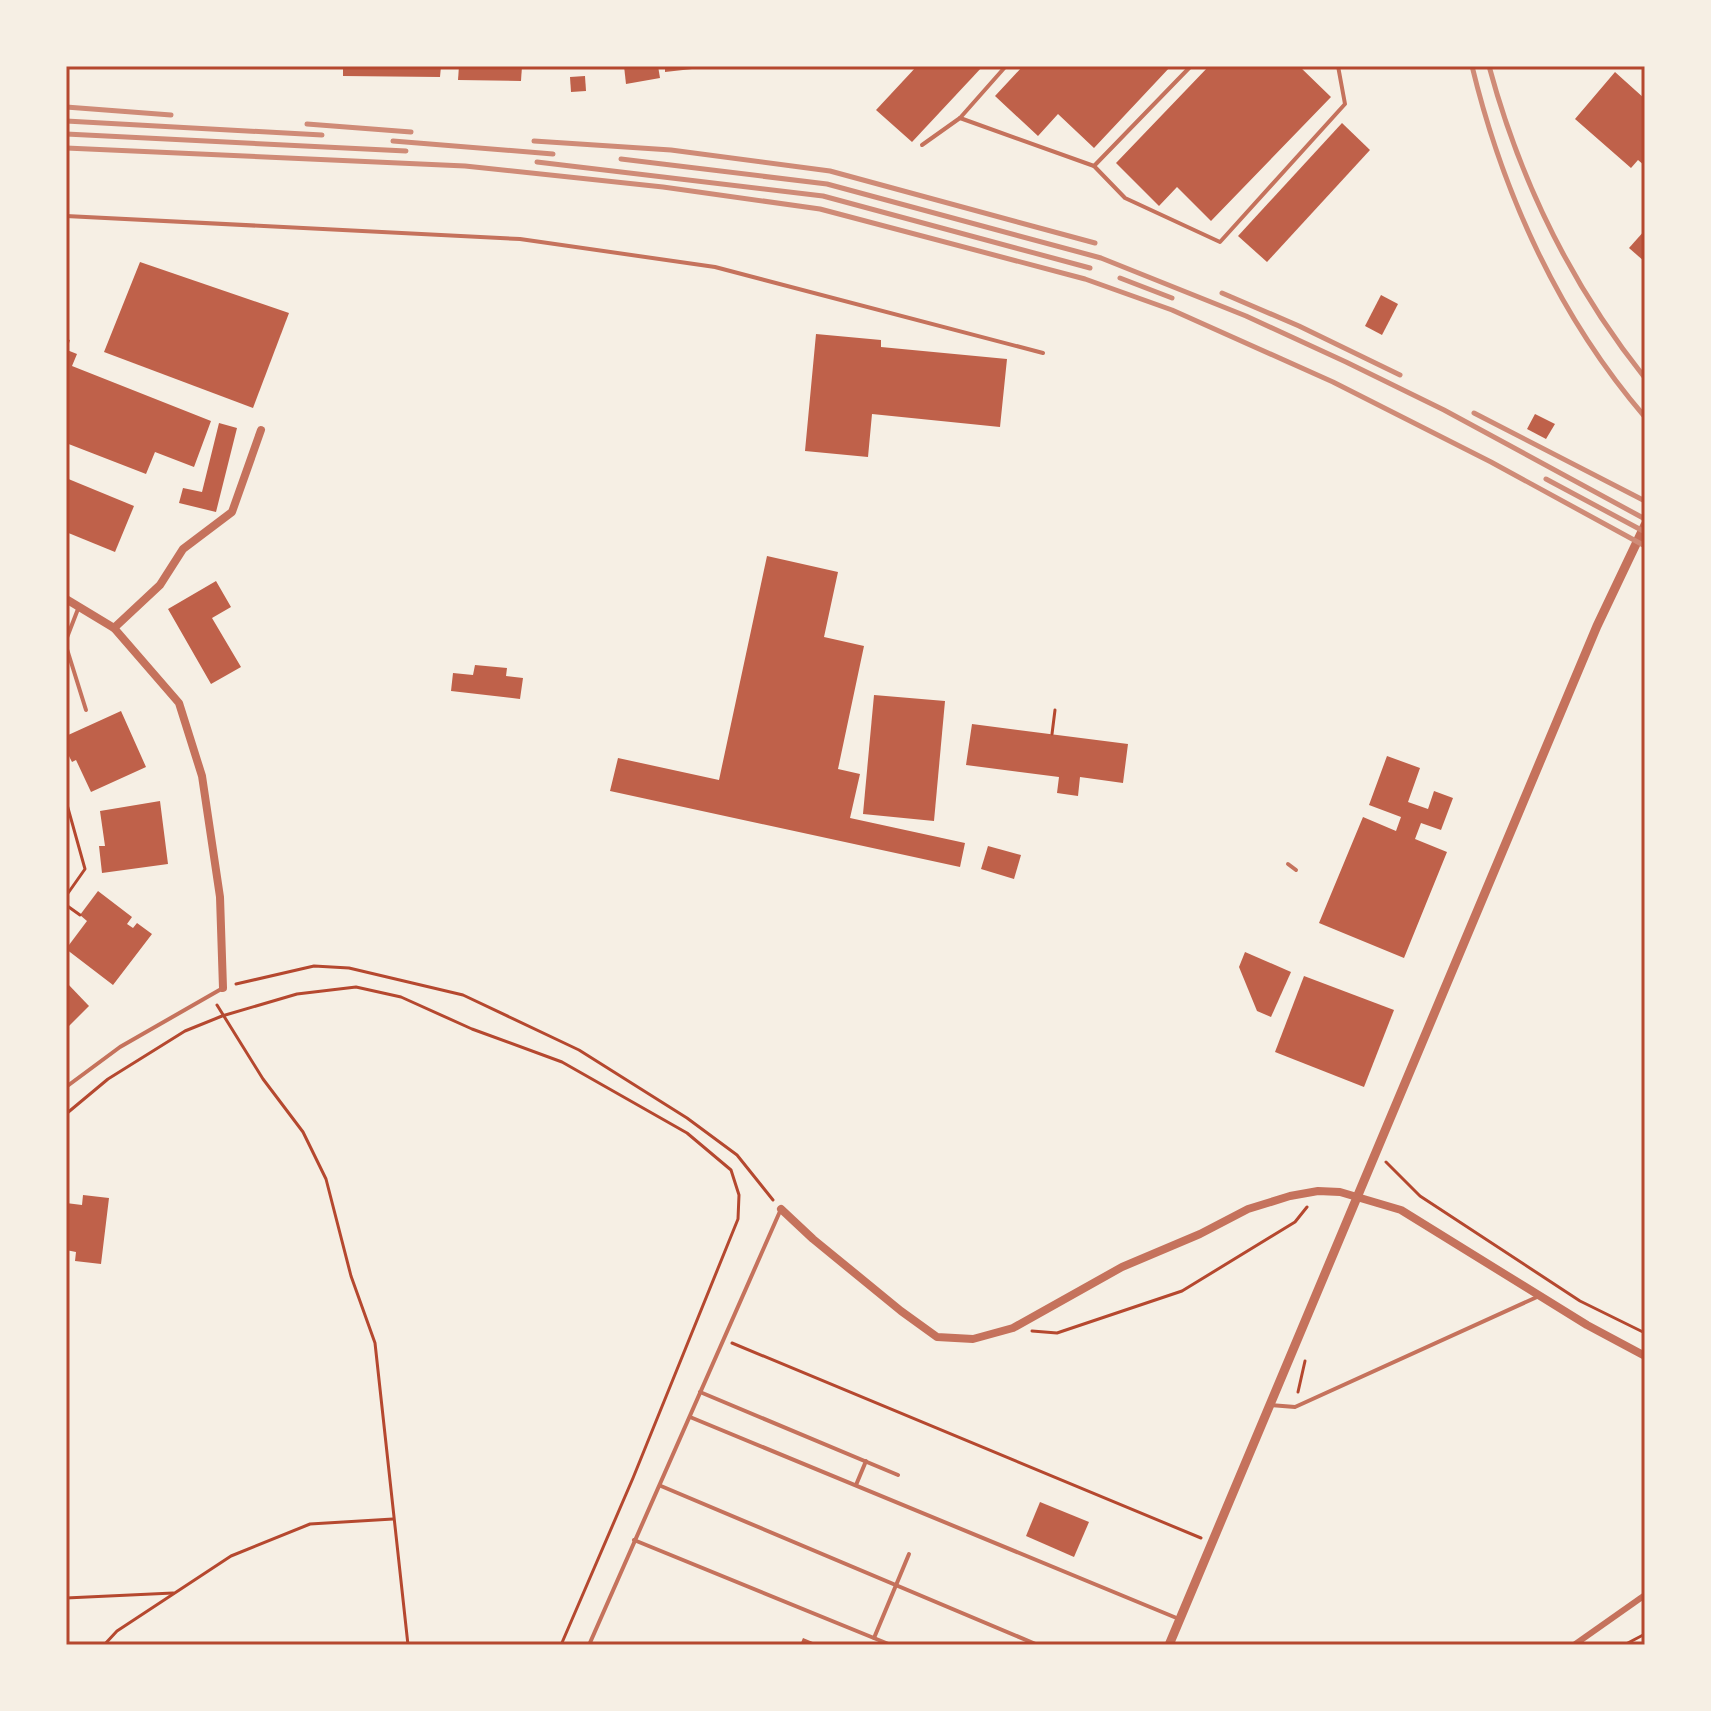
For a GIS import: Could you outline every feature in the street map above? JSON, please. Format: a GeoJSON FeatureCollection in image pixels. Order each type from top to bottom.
{"type":"FeatureCollection","features":[{"type":"Feature","properties":{"kind":"street"},"geometry":{"type":"LineString","coordinates":[[114,628],[160,585],[183,549],[232,512],[261,430]]}},
{"type":"Feature","properties":{"kind":"street"},"geometry":{"type":"LineString","coordinates":[[1169,1645],[1597,626],[1645,525]]}},
{"type":"Feature","properties":{"kind":"street"},"geometry":{"type":"LineString","coordinates":[[66,599],[114,628],[179,703],[202,776],[220,897],[223,988]]}},
{"type":"Feature","properties":{"kind":"street"},"geometry":{"type":"LineString","coordinates":[[781,1209],[813,1239],[937,1337],[973,1339],[1013,1328],[1122,1267],[1200,1234],[1248,1209],[1268,1201],[1318,1191],[1340,1192],[1401,1210],[1587,1325],[1645,1356]]}},
{"type":"Feature","properties":{"kind":"street"},"geometry":{"type":"LineString","coordinates":[[1574,1645],[1645,1595]]}},
{"type":"Feature","properties":{"kind":"lane"},"geometry":{"type":"LineString","coordinates":[[922,145],[960,118],[1006,66]]}},
{"type":"Feature","properties":{"kind":"lane"},"geometry":{"type":"LineString","coordinates":[[1094,166],[1191,66]]}},
{"type":"Feature","properties":{"kind":"lane"},"geometry":{"type":"LineString","coordinates":[[960,118],[1094,166],[1125,198],[1220,242],[1345,104],[1338,66]]}},
{"type":"Feature","properties":{"kind":"lane"},"geometry":{"type":"LineString","coordinates":[[66,216],[535,241],[715,267],[1043,353]]}},
{"type":"Feature","properties":{"kind":"lane"},"geometry":{"type":"LineString","coordinates":[[79,606],[66,643],[86,710]]}},
{"type":"Feature","properties":{"kind":"lane"},"geometry":{"type":"LineString","coordinates":[[1288,864],[1296,870]]}},
{"type":"Feature","properties":{"kind":"lane"},"geometry":{"type":"LineString","coordinates":[[66,1087],[120,1047],[223,988]]}},
{"type":"Feature","properties":{"kind":"lane"},"geometry":{"type":"LineString","coordinates":[[589,1645],[781,1209]]}},
{"type":"Feature","properties":{"kind":"lane"},"geometry":{"type":"LineString","coordinates":[[1269,1405],[1295,1407],[1539,1296]]}},
{"type":"Feature","properties":{"kind":"lane"},"geometry":{"type":"LineString","coordinates":[[700,1392],[898,1475]]}},
{"type":"Feature","properties":{"kind":"lane"},"geometry":{"type":"LineString","coordinates":[[690,1417],[1180,1620]]}},
{"type":"Feature","properties":{"kind":"lane"},"geometry":{"type":"LineString","coordinates":[[856,1486],[866,1461]]}},
{"type":"Feature","properties":{"kind":"lane"},"geometry":{"type":"LineString","coordinates":[[660,1486],[1038,1645]]}},
{"type":"Feature","properties":{"kind":"lane"},"geometry":{"type":"LineString","coordinates":[[634,1540],[891,1645]]}},
{"type":"Feature","properties":{"kind":"lane"},"geometry":{"type":"LineString","coordinates":[[874,1638],[909,1554]]}},
{"type":"Feature","properties":{"kind":"path"},"geometry":{"type":"LineString","coordinates":[[1052,734],[1055,710]]}},
{"type":"Feature","properties":{"kind":"path"},"geometry":{"type":"LineString","coordinates":[[66,801],[85,869],[66,896]]}},
{"type":"Feature","properties":{"kind":"path"},"geometry":{"type":"LineString","coordinates":[[66,905],[80,915]]}},
{"type":"Feature","properties":{"kind":"path"},"geometry":{"type":"LineString","coordinates":[[223,988],[314,966],[349,968],[463,995],[579,1050],[687,1118],[737,1155],[781,1209]]}},
{"type":"Feature","properties":{"kind":"path"},"geometry":{"type":"LineString","coordinates":[[66,1114],[108,1079],[185,1031],[222,1016],[297,994],[356,987],[401,997],[472,1029],[562,1062],[687,1133],[731,1170],[739,1195],[738,1219],[633,1478],[561,1645]]}},
{"type":"Feature","properties":{"kind":"path"},"geometry":{"type":"LineString","coordinates":[[212,994],[222,1016],[263,1079],[303,1132],[326,1179],[351,1276],[375,1343],[408,1645]]}},
{"type":"Feature","properties":{"kind":"path"},"geometry":{"type":"LineString","coordinates":[[1384,1161],[1402,1175],[1420,1196],[1580,1301],[1645,1333]]}},
{"type":"Feature","properties":{"kind":"path"},"geometry":{"type":"LineString","coordinates":[[1013,1328],[1057,1333],[1182,1291],[1295,1222],[1318,1191]]}},
{"type":"Feature","properties":{"kind":"path"},"geometry":{"type":"LineString","coordinates":[[722,1339],[1212,1543]]}},
{"type":"Feature","properties":{"kind":"path"},"geometry":{"type":"LineString","coordinates":[[1295,1407],[1305,1361]]}},
{"type":"Feature","properties":{"kind":"path"},"geometry":{"type":"LineString","coordinates":[[104,1645],[117,1631],[231,1556],[310,1524],[394,1519]]}},
{"type":"Feature","properties":{"kind":"path"},"geometry":{"type":"LineString","coordinates":[[66,1598],[173,1593]]}},
{"type":"Feature","properties":{"kind":"path"},"geometry":{"type":"LineString","coordinates":[[1624,1645],[1645,1634]]}},
{"type":"Feature","properties":{"kind":"building"},"geometry":{"type":"Polygon","coordinates":[[[343,66],[441,66],[440,77],[343,76],[343,66]]]}},
{"type":"Feature","properties":{"kind":"building"},"geometry":{"type":"Polygon","coordinates":[[[459,66],[522,66],[521,81],[458,80],[459,66]]]}},
{"type":"Feature","properties":{"kind":"building"},"geometry":{"type":"Polygon","coordinates":[[[624,66],[658,66],[660,78],[626,84],[624,66]]]}},
{"type":"Feature","properties":{"kind":"building"},"geometry":{"type":"Polygon","coordinates":[[[665,66],[691,66],[692,69],[665,72],[665,66]]]}},
{"type":"Feature","properties":{"kind":"building"},"geometry":{"type":"Polygon","coordinates":[[[917,66],[983,66],[912,142],[876,110],[917,66]]]}},
{"type":"Feature","properties":{"kind":"building"},"geometry":{"type":"Polygon","coordinates":[[[1023,66],[1171,66],[1094,148],[1058,114],[1038,136],[995,96],[1023,66]]]}},
{"type":"Feature","properties":{"kind":"building"},"geometry":{"type":"Polygon","coordinates":[[[1209,66],[1299,66],[1331,97],[1211,221],[1177,187],[1159,206],[1116,163],[1209,66]]]}},
{"type":"Feature","properties":{"kind":"building"},"geometry":{"type":"Polygon","coordinates":[[[1615,72],[1645,99],[1645,166],[1638,160],[1631,168],[1575,119],[1615,72]]]}},
{"type":"Feature","properties":{"kind":"building"},"geometry":{"type":"Polygon","coordinates":[[[585,76],[586,91],[571,92],[570,77],[585,76]]]}},
{"type":"Feature","properties":{"kind":"building"},"geometry":{"type":"Polygon","coordinates":[[[1342,123],[1370,150],[1267,262],[1238,236],[1342,123]]]}},
{"type":"Feature","properties":{"kind":"building"},"geometry":{"type":"Polygon","coordinates":[[[1645,230],[1645,262],[1629,248],[1645,230]]]}},
{"type":"Feature","properties":{"kind":"building"},"geometry":{"type":"Polygon","coordinates":[[[140,262],[289,313],[253,408],[104,352],[140,262]]]}},
{"type":"Feature","properties":{"kind":"building"},"geometry":{"type":"Polygon","coordinates":[[[1381,295],[1398,304],[1382,335],[1365,326],[1381,295]]]}},
{"type":"Feature","properties":{"kind":"building"},"geometry":{"type":"Polygon","coordinates":[[[816,334],[881,340],[881,347],[1007,359],[1000,427],[872,414],[868,457],[805,451],[816,334]]]}},
{"type":"Feature","properties":{"kind":"building"},"geometry":{"type":"Polygon","coordinates":[[[66,339],[70,340],[67,350],[77,354],[72,366],[211,421],[194,467],[155,452],[146,474],[66,443],[66,339]]]}},
{"type":"Feature","properties":{"kind":"building"},"geometry":{"type":"Polygon","coordinates":[[[1535,414],[1555,424],[1546,439],[1527,429],[1535,414]]]}},
{"type":"Feature","properties":{"kind":"building"},"geometry":{"type":"Polygon","coordinates":[[[219,423],[237,428],[216,512],[179,503],[183,488],[202,492],[219,423]]]}},
{"type":"Feature","properties":{"kind":"building"},"geometry":{"type":"Polygon","coordinates":[[[66,478],[134,506],[115,552],[66,532],[66,478]]]}},
{"type":"Feature","properties":{"kind":"building"},"geometry":{"type":"Polygon","coordinates":[[[767,556],[838,572],[824,637],[864,646],[838,769],[860,774],[850,818],[965,843],[960,867],[610,791],[618,758],[719,780],[767,556]]]}},
{"type":"Feature","properties":{"kind":"building"},"geometry":{"type":"Polygon","coordinates":[[[216,581],[231,607],[212,618],[241,667],[211,684],[168,609],[216,581]]]}},
{"type":"Feature","properties":{"kind":"building"},"geometry":{"type":"Polygon","coordinates":[[[475,665],[507,668],[506,676],[523,678],[520,699],[451,691],[453,673],[473,675],[475,665]]]}},
{"type":"Feature","properties":{"kind":"building"},"geometry":{"type":"Polygon","coordinates":[[[874,695],[945,701],[934,821],[863,814],[874,695]]]}},
{"type":"Feature","properties":{"kind":"building"},"geometry":{"type":"Polygon","coordinates":[[[121,711],[146,767],[91,792],[76,760],[72,762],[66,750],[66,736],[121,711]]]}},
{"type":"Feature","properties":{"kind":"building"},"geometry":{"type":"Polygon","coordinates":[[[972,724],[1128,744],[1123,783],[1080,777],[1078,796],[1057,793],[1059,777],[966,765],[972,724]]]}},
{"type":"Feature","properties":{"kind":"building"},"geometry":{"type":"Polygon","coordinates":[[[1387,756],[1420,768],[1408,802],[1428,809],[1434,791],[1453,798],[1441,830],[1421,823],[1415,839],[1447,852],[1404,958],[1319,923],[1363,817],[1396,831],[1401,817],[1369,805],[1387,756]]]}},
{"type":"Feature","properties":{"kind":"building"},"geometry":{"type":"Polygon","coordinates":[[[160,801],[168,864],[102,873],[99,846],[105,846],[100,811],[160,801]]]}},
{"type":"Feature","properties":{"kind":"building"},"geometry":{"type":"Polygon","coordinates":[[[988,846],[1021,855],[1014,879],[981,869],[988,846]]]}},
{"type":"Feature","properties":{"kind":"building"},"geometry":{"type":"Polygon","coordinates":[[[98,891],[132,917],[127,924],[133,928],[137,923],[152,934],[113,985],[66,949],[87,921],[80,915],[98,891]]]}},
{"type":"Feature","properties":{"kind":"building"},"geometry":{"type":"Polygon","coordinates":[[[1245,952],[1291,972],[1271,1017],[1257,1011],[1239,967],[1245,952]]]}},
{"type":"Feature","properties":{"kind":"building"},"geometry":{"type":"Polygon","coordinates":[[[1304,976],[1394,1010],[1364,1087],[1275,1052],[1304,976]]]}},
{"type":"Feature","properties":{"kind":"building"},"geometry":{"type":"Polygon","coordinates":[[[66,982],[89,1006],[66,1029],[66,982]]]}},
{"type":"Feature","properties":{"kind":"building"},"geometry":{"type":"Polygon","coordinates":[[[83,1195],[109,1198],[101,1264],[75,1261],[76,1252],[66,1250],[66,1203],[82,1205],[83,1195]]]}},
{"type":"Feature","properties":{"kind":"building"},"geometry":{"type":"Polygon","coordinates":[[[1040,1502],[1089,1522],[1074,1557],[1026,1536],[1040,1502]]]}},
{"type":"Feature","properties":{"kind":"building"},"geometry":{"type":"Polygon","coordinates":[[[803,1638],[820,1645],[800,1645],[803,1638]]]}},
{"type":"Feature","properties":{"kind":"railway"},"geometry":{"type":"LineString","coordinates":[[1472,66],[1500,161],[1538,252],[1586,338],[1645,417]]}},
{"type":"Feature","properties":{"kind":"railway"},"geometry":{"type":"LineString","coordinates":[[1489,66],[1516,150],[1551,230],[1594,306],[1645,378]]}},
{"type":"Feature","properties":{"kind":"railway"},"geometry":{"type":"LineString","coordinates":[[66,107],[171,115]]}},
{"type":"Feature","properties":{"kind":"railway"},"geometry":{"type":"LineString","coordinates":[[66,121],[322,135]]}},
{"type":"Feature","properties":{"kind":"railway"},"geometry":{"type":"LineString","coordinates":[[307,124],[411,132]]}},
{"type":"Feature","properties":{"kind":"railway"},"geometry":{"type":"LineString","coordinates":[[66,134],[406,151]]}},
{"type":"Feature","properties":{"kind":"railway"},"geometry":{"type":"LineString","coordinates":[[393,141],[553,154]]}},
{"type":"Feature","properties":{"kind":"railway"},"geometry":{"type":"LineString","coordinates":[[534,141],[671,150],[830,171],[1095,243]]}},
{"type":"Feature","properties":{"kind":"railway"},"geometry":{"type":"LineString","coordinates":[[66,148],[465,166],[663,187],[820,209],[1085,279],[1172,310],[1333,382],[1491,462],[1645,546]]}},
{"type":"Feature","properties":{"kind":"railway"},"geometry":{"type":"LineString","coordinates":[[621,159],[827,184],[1101,258],[1246,316],[1346,362],[1444,410],[1645,519]]}},
{"type":"Feature","properties":{"kind":"railway"},"geometry":{"type":"LineString","coordinates":[[537,162],[823,196],[1090,268]]}},
{"type":"Feature","properties":{"kind":"railway"},"geometry":{"type":"LineString","coordinates":[[1120,278],[1172,298]]}},
{"type":"Feature","properties":{"kind":"railway"},"geometry":{"type":"LineString","coordinates":[[1222,293],[1400,375]]}},
{"type":"Feature","properties":{"kind":"railway"},"geometry":{"type":"LineString","coordinates":[[1474,413],[1645,501]]}},
{"type":"Feature","properties":{"kind":"railway"},"geometry":{"type":"LineString","coordinates":[[1546,479],[1645,532]]}}]}
